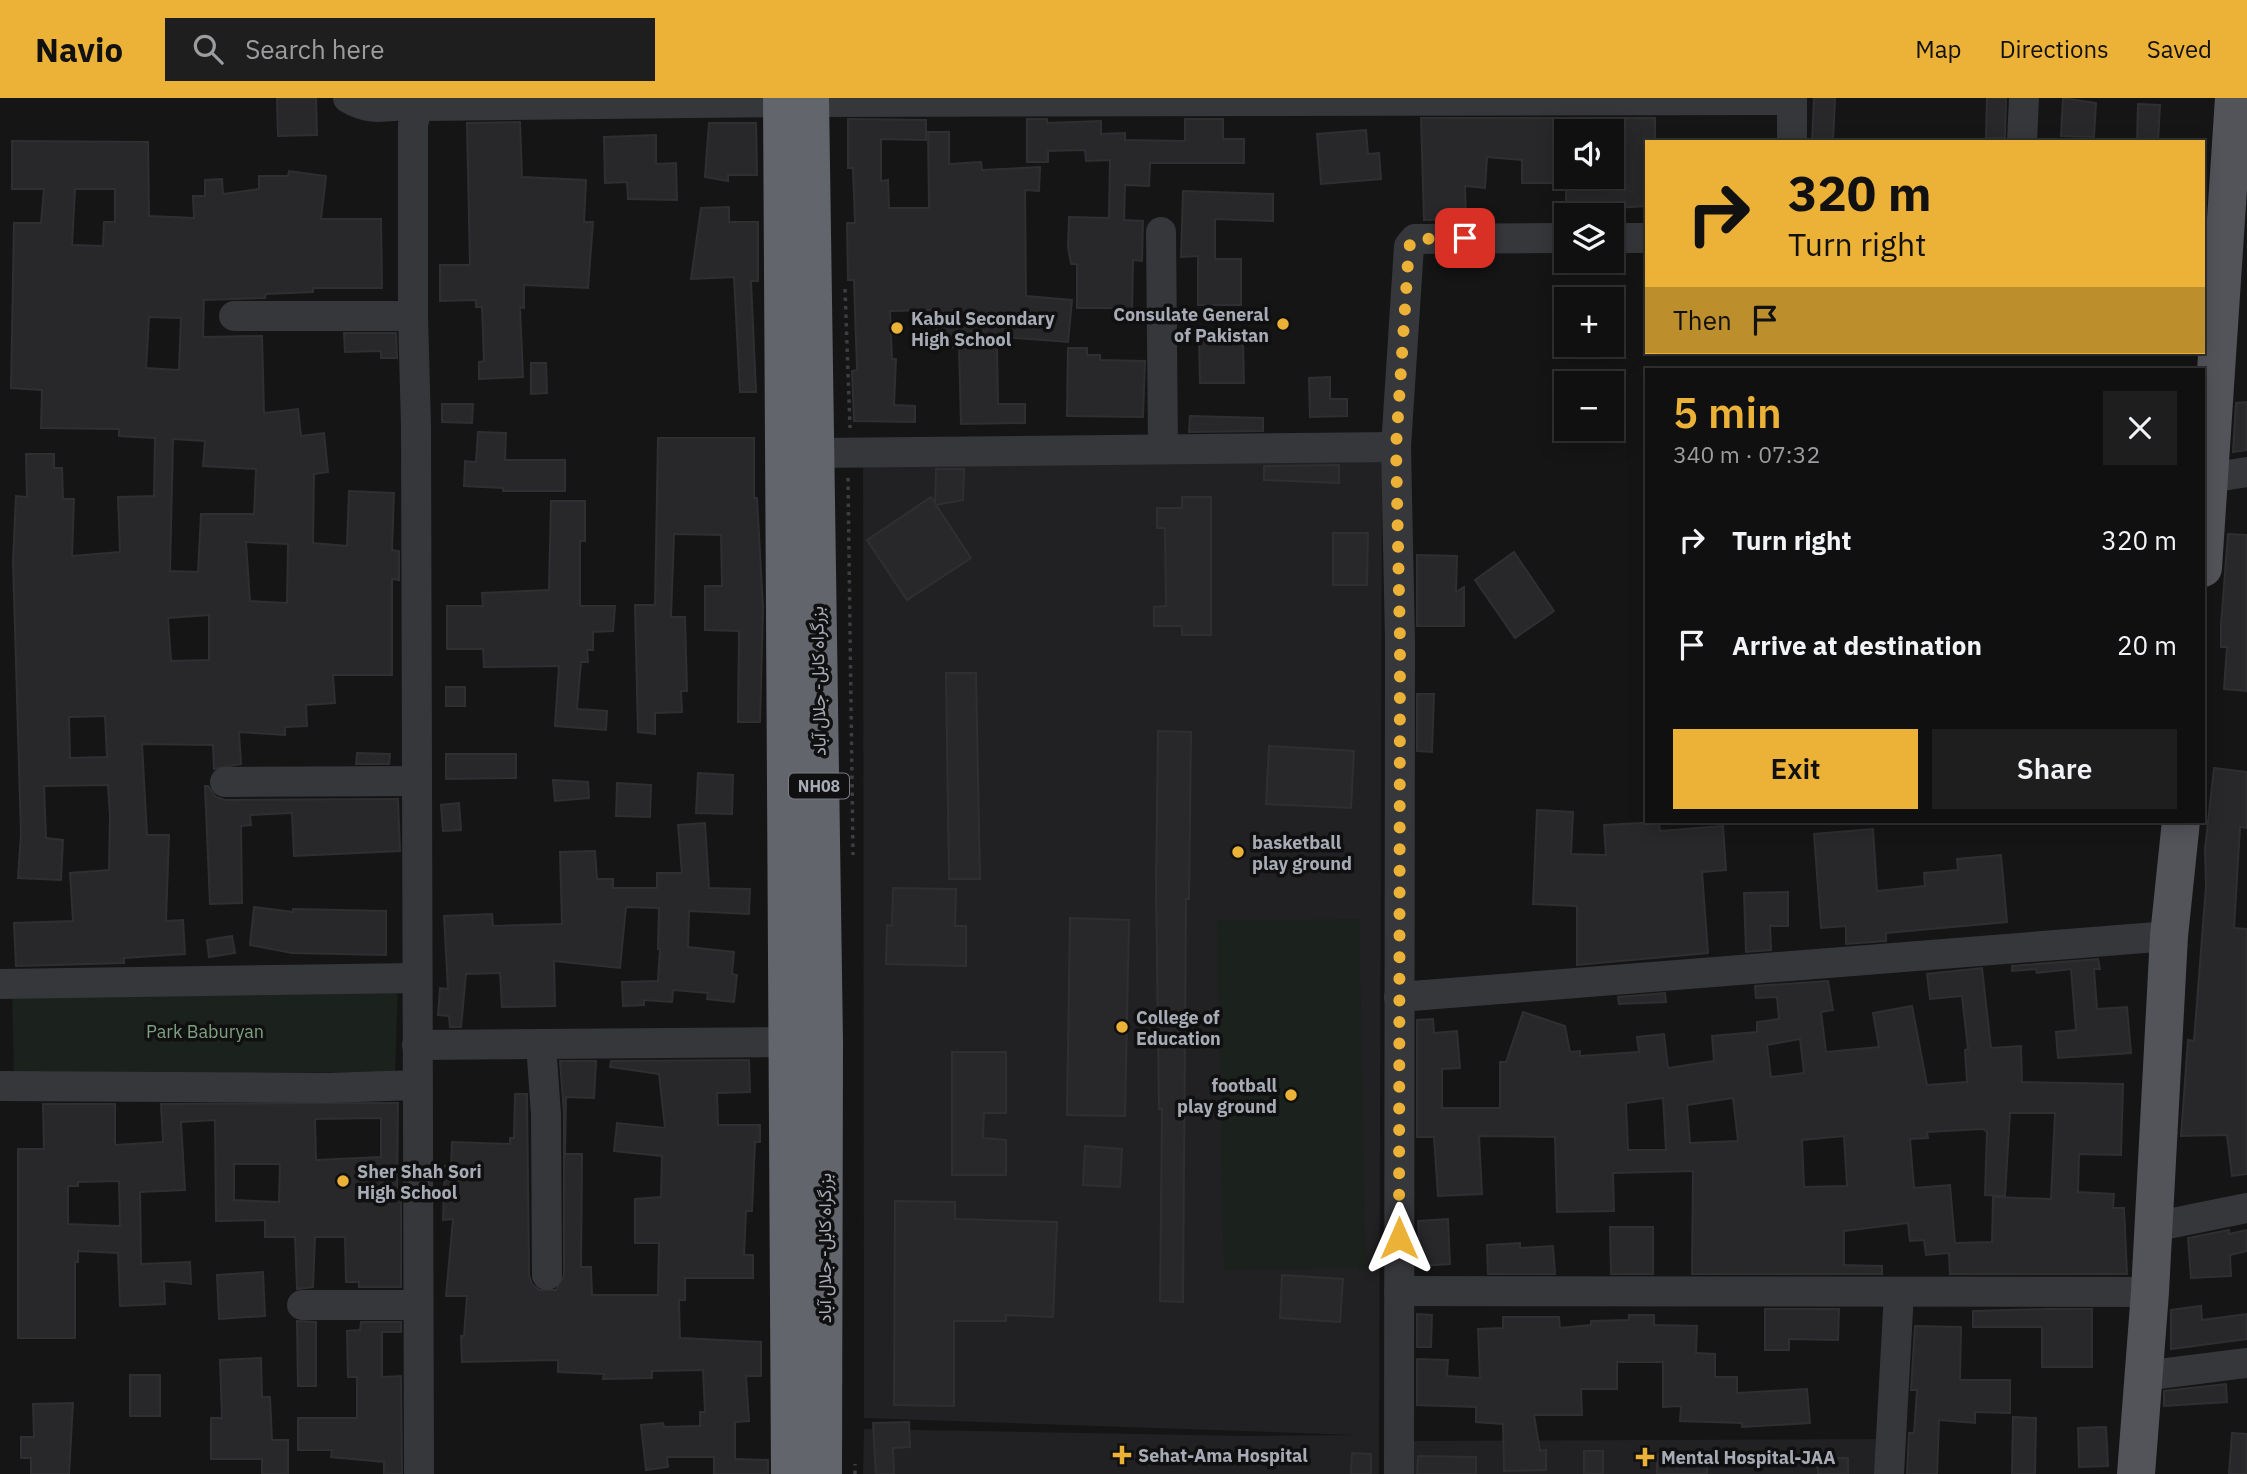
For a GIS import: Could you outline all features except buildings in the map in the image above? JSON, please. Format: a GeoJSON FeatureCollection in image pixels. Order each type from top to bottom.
{"type":"FeatureCollection","features":[{"type":"Feature","properties":{"kind":"highway","name":"بزرگراه کابل- جلال آباد"},"geometry":{"type":"LineString","coordinates":[[790,1474],[806,1042],[814,453],[796,100]]}},
{"type":"Feature","properties":{"kind":"highway","name":"بزرگراه کابل- جلال آباد"},"geometry":{"type":"LineString","coordinates":[[796,100],[806,1042],[823,1474]]}},
{"type":"Feature","properties":{"kind":"main road"},"geometry":{"type":"LineString","coordinates":[[2205,538],[2209,478],[2214,246],[2238,166],[2234,98]]}},
{"type":"Feature","properties":{"kind":"main road"},"geometry":{"type":"LineString","coordinates":[[2136,1474],[2150,1293],[2168,936],[2182,823]]}},
{"type":"Feature","properties":{"kind":"street"},"geometry":{"type":"LineString","coordinates":[[348,98],[367,109],[410,102],[1792,99],[1792,140]]}},
{"type":"Feature","properties":{"kind":"street"},"geometry":{"type":"LineString","coordinates":[[2022,140],[2024,98]]}},
{"type":"Feature","properties":{"kind":"street"},"geometry":{"type":"LineString","coordinates":[[410,102],[416,112],[413,125],[413,316],[416,426],[419,1474]]}},
{"type":"Feature","properties":{"kind":"street"},"geometry":{"type":"LineString","coordinates":[[1161,232],[1163,447]]}},
{"type":"Feature","properties":{"kind":"street"},"geometry":{"type":"LineString","coordinates":[[1624,238],[1645,237]]}},
{"type":"Feature","properties":{"kind":"street"},"geometry":{"type":"LineString","coordinates":[[1399,1474],[1400,641],[1396,447],[1411,241],[1554,238]]}},
{"type":"Feature","properties":{"kind":"street"},"geometry":{"type":"LineString","coordinates":[[234,316],[413,316]]}},
{"type":"Feature","properties":{"kind":"street"},"geometry":{"type":"LineString","coordinates":[[814,453],[1163,447],[1396,447]]}},
{"type":"Feature","properties":{"kind":"street"},"geometry":{"type":"LineString","coordinates":[[2209,478],[2247,472]]}},
{"type":"Feature","properties":{"kind":"street"},"geometry":{"type":"LineString","coordinates":[[225,782],[417,781]]}},
{"type":"Feature","properties":{"kind":"street"},"geometry":{"type":"LineString","coordinates":[[1399,997],[2168,936]]}},
{"type":"Feature","properties":{"kind":"street"},"geometry":{"type":"LineString","coordinates":[[0,984],[417,978]]}},
{"type":"Feature","properties":{"kind":"street"},"geometry":{"type":"LineString","coordinates":[[417,1045],[806,1042]]}},
{"type":"Feature","properties":{"kind":"street"},"geometry":{"type":"LineString","coordinates":[[541,1044],[546,1114],[547,1275]]}},
{"type":"Feature","properties":{"kind":"street"},"geometry":{"type":"LineString","coordinates":[[0,1086],[327,1088],[417,1085]]}},
{"type":"Feature","properties":{"kind":"street"},"geometry":{"type":"LineString","coordinates":[[2153,1227],[2247,1208]]}},
{"type":"Feature","properties":{"kind":"street"},"geometry":{"type":"LineString","coordinates":[[1399,1291],[2150,1293]]}},
{"type":"Feature","properties":{"kind":"street"},"geometry":{"type":"LineString","coordinates":[[1889,1474],[1899,1292]]}},
{"type":"Feature","properties":{"kind":"street"},"geometry":{"type":"LineString","coordinates":[[302,1305],[418,1305]]}},
{"type":"Feature","properties":{"kind":"street"},"geometry":{"type":"LineString","coordinates":[[2143,1376],[2247,1363]]}},
{"type":"Feature","properties":{"kind":"shaded area","name":"College of Education"},"geometry":{"type":"Polygon","coordinates":[[[1382,456],[1379,1474],[863,1474],[864,1429],[1246,1436],[1357,1435],[864,1418],[863,458],[1382,456]]]}},
{"type":"Feature","properties":{"kind":"shaded area","name":"Mental Hospital-JAA"},"geometry":{"type":"Polygon","coordinates":[[[1881,1439],[1879,1474],[1411,1474],[1411,1441],[1881,1439]]]}},
{"type":"Feature","properties":{"kind":"green space","name":"football play ground"},"geometry":{"type":"Polygon","coordinates":[[[1359,919],[1366,1268],[1224,1270],[1217,921],[1359,919]]]}},
{"type":"Feature","properties":{"kind":"green space","name":"Park Baburyan"},"geometry":{"type":"Polygon","coordinates":[[[398,987],[395,1072],[14,1075],[12,990],[398,987]]]}},
{"type":"Feature","properties":{"kind":"place","name":"Consulate General of Pakistan"},"geometry":{"type":"Point","coordinates":[1283,324]}},
{"type":"Feature","properties":{"kind":"place","name":"Kabul Secondary High School"},"geometry":{"type":"Point","coordinates":[897,328]}},
{"type":"Feature","properties":{"kind":"place","name":"basketball play ground"},"geometry":{"type":"Point","coordinates":[1238,852]}},
{"type":"Feature","properties":{"kind":"place","name":"College of Education"},"geometry":{"type":"Point","coordinates":[1122,1027]}},
{"type":"Feature","properties":{"kind":"place","name":"football play ground"},"geometry":{"type":"Point","coordinates":[1291,1095]}},
{"type":"Feature","properties":{"kind":"place","name":"Sher Shah Sori High School"},"geometry":{"type":"Point","coordinates":[343,1181]}},
{"type":"Feature","properties":{"kind":"place","name":"Sehat-Ama Hospital"},"geometry":{"type":"Point","coordinates":[1122,1455]}},
{"type":"Feature","properties":{"kind":"place","name":"Mental Hospital-JAA"},"geometry":{"type":"Point","coordinates":[1645,1457]}},
{"type":"Feature","properties":{"kind":"route"},"geometry":{"type":"LineString","coordinates":[[1399,1238],[1400,641],[1396,447],[1409,246],[1415,239],[1465,238]]}}]}
